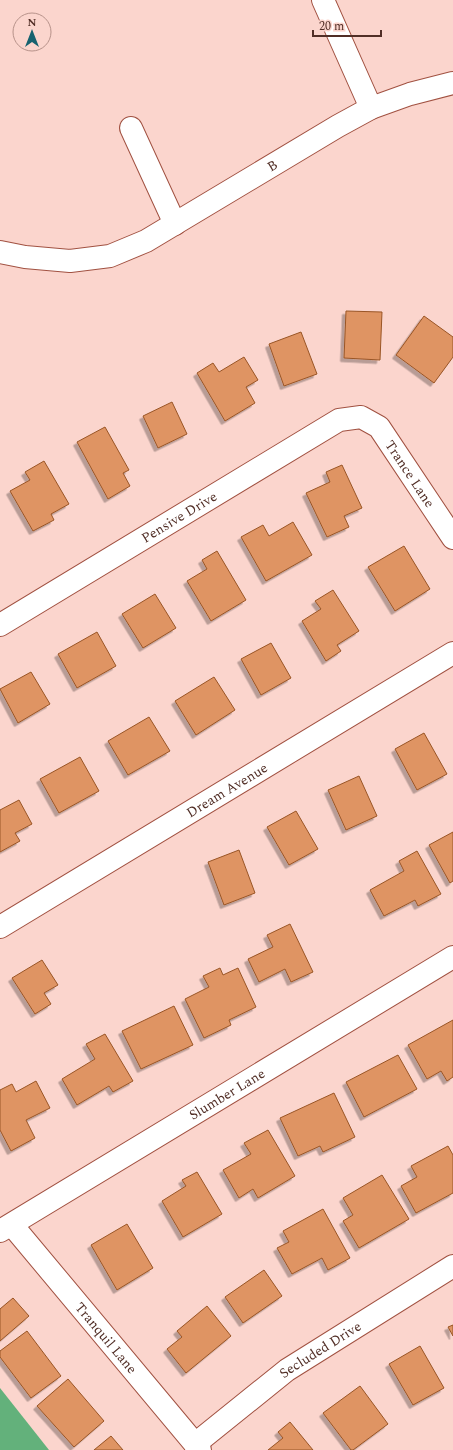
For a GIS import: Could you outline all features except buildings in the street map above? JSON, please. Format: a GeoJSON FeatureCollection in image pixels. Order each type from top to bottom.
{"type":"FeatureCollection","features":[{"type":"Feature","properties":{"kind":"street"},"geometry":{"type":"LineString","coordinates":[[323,0],[370,108]]}},
{"type":"Feature","properties":{"kind":"street","name":"B"},"geometry":{"type":"LineString","coordinates":[[1,254],[70,261],[110,256],[146,242],[370,108],[410,94],[453,83]]}},
{"type":"Feature","properties":{"kind":"street"},"geometry":{"type":"LineString","coordinates":[[131,128],[175,224]]}},
{"type":"Feature","properties":{"kind":"street","name":"Trance Lane"},"geometry":{"type":"LineString","coordinates":[[361,417],[380,427],[453,538]]}},
{"type":"Feature","properties":{"kind":"street","name":"Pensive Drive"},"geometry":{"type":"LineString","coordinates":[[0,624],[339,420],[361,417]]}},
{"type":"Feature","properties":{"kind":"street","name":"Dream Avenue"},"geometry":{"type":"LineString","coordinates":[[0,927],[453,653]]}},
{"type":"Feature","properties":{"kind":"street","name":"Slumber Lane"},"geometry":{"type":"LineString","coordinates":[[6,1228],[453,957]]}},
{"type":"Feature","properties":{"kind":"street","name":"Tranquil Lane"},"geometry":{"type":"LineString","coordinates":[[6,1228],[198,1447]]}},
{"type":"Feature","properties":{"kind":"street","name":"Secluded Drive"},"geometry":{"type":"LineString","coordinates":[[198,1447],[287,1370],[453,1266]]}},
{"type":"Feature","properties":{"kind":"green space"},"geometry":{"type":"Polygon","coordinates":[[[0,1388],[49,1450],[0,1450],[0,1388]]]}}]}
